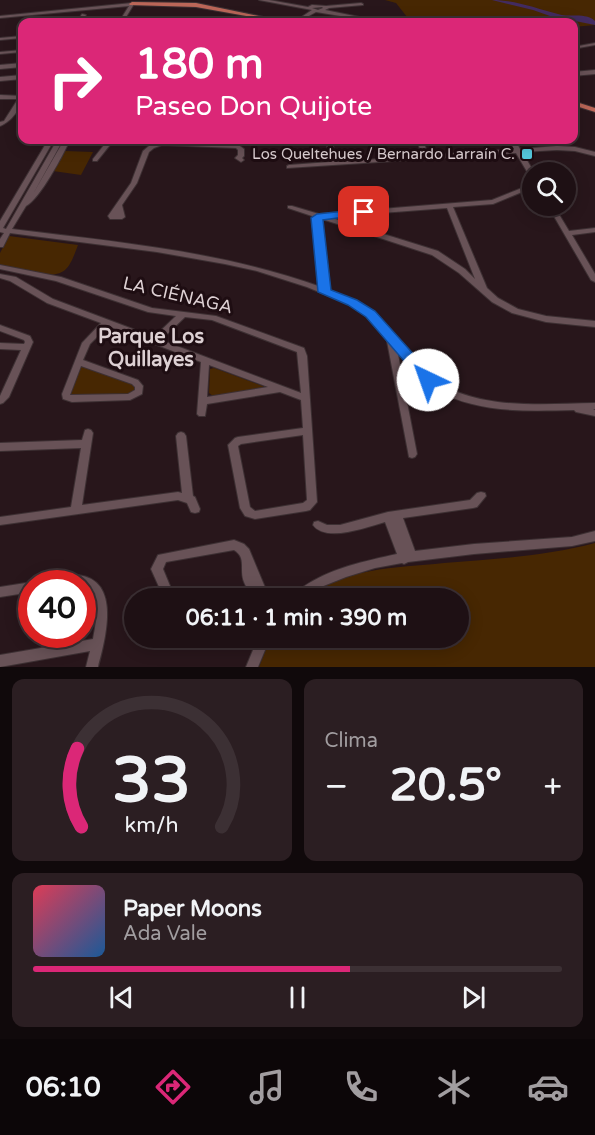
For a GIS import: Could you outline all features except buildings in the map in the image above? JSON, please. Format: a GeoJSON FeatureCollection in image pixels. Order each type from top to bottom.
{"type":"FeatureCollection","features":[{"type":"Feature","properties":{"kind":"main road"},"geometry":{"type":"LineString","coordinates":[[136,2],[196,5],[264,18]]}},
{"type":"Feature","properties":{"kind":"main road"},"geometry":{"type":"LineString","coordinates":[[578,106],[595,111]]}},
{"type":"Feature","properties":{"kind":"street"},"geometry":{"type":"LineString","coordinates":[[261,0],[324,9],[364,18]]}},
{"type":"Feature","properties":{"kind":"street"},"geometry":{"type":"LineString","coordinates":[[310,0],[312,8]]}},
{"type":"Feature","properties":{"kind":"street"},"geometry":{"type":"LineString","coordinates":[[0,16],[50,13],[136,2]]}},
{"type":"Feature","properties":{"kind":"street"},"geometry":{"type":"LineString","coordinates":[[124,18],[136,2]]}},
{"type":"Feature","properties":{"kind":"street"},"geometry":{"type":"LineString","coordinates":[[129,18],[136,2]]}},
{"type":"Feature","properties":{"kind":"street"},"geometry":{"type":"LineString","coordinates":[[324,9],[361,4]]}},
{"type":"Feature","properties":{"kind":"street"},"geometry":{"type":"LineString","coordinates":[[301,18],[312,8]]}},
{"type":"Feature","properties":{"kind":"street"},"geometry":{"type":"LineString","coordinates":[[0,16],[76,10]]}},
{"type":"Feature","properties":{"kind":"street"},"geometry":{"type":"LineString","coordinates":[[44,18],[50,13]]}},
{"type":"Feature","properties":{"kind":"street"},"geometry":{"type":"LineString","coordinates":[[0,38],[18,36]]}},
{"type":"Feature","properties":{"kind":"street"},"geometry":{"type":"LineString","coordinates":[[579,39],[595,50]]}},
{"type":"Feature","properties":{"kind":"street"},"geometry":{"type":"LineString","coordinates":[[578,47],[595,44]]}},
{"type":"Feature","properties":{"kind":"street"},"geometry":{"type":"LineString","coordinates":[[0,53],[18,51]]}},
{"type":"Feature","properties":{"kind":"street"},"geometry":{"type":"LineString","coordinates":[[0,67],[18,65]]}},
{"type":"Feature","properties":{"kind":"street"},"geometry":{"type":"LineString","coordinates":[[578,74],[595,72]]}},
{"type":"Feature","properties":{"kind":"street"},"geometry":{"type":"LineString","coordinates":[[0,79],[18,77]]}},
{"type":"Feature","properties":{"kind":"street"},"geometry":{"type":"LineString","coordinates":[[0,97],[18,98]]}},
{"type":"Feature","properties":{"kind":"street"},"geometry":{"type":"LineString","coordinates":[[0,124],[6,122],[18,104]]}},
{"type":"Feature","properties":{"kind":"street"},"geometry":{"type":"LineString","coordinates":[[0,245],[4,227],[49,144]]}},
{"type":"Feature","properties":{"kind":"street"},"geometry":{"type":"LineString","coordinates":[[4,227],[41,180],[61,144]]}},
{"type":"Feature","properties":{"kind":"street"},"geometry":{"type":"LineString","coordinates":[[95,160],[108,144]]}},
{"type":"Feature","properties":{"kind":"street"},"geometry":{"type":"LineString","coordinates":[[119,206],[140,173],[146,151],[156,146],[211,144]]}},
{"type":"Feature","properties":{"kind":"street"},"geometry":{"type":"LineString","coordinates":[[239,144],[241,156]]}},
{"type":"Feature","properties":{"kind":"street"},"geometry":{"type":"LineString","coordinates":[[330,144],[333,164]]}},
{"type":"Feature","properties":{"kind":"street"},"geometry":{"type":"LineString","coordinates":[[421,144],[425,157]]}},
{"type":"Feature","properties":{"kind":"street"},"geometry":{"type":"LineString","coordinates":[[514,144],[525,162]]}},
{"type":"Feature","properties":{"kind":"street"},"geometry":{"type":"LineString","coordinates":[[560,144],[563,148]]}},
{"type":"Feature","properties":{"kind":"street"},"geometry":{"type":"LineString","coordinates":[[289,167],[563,148],[595,154]]}},
{"type":"Feature","properties":{"kind":"street"},"geometry":{"type":"LineString","coordinates":[[318,216],[498,201],[522,190]]}},
{"type":"Feature","properties":{"kind":"street"},"geometry":{"type":"LineString","coordinates":[[449,205],[484,291]]}},
{"type":"Feature","properties":{"kind":"street"},"geometry":{"type":"LineString","coordinates":[[290,207],[419,247],[454,265],[484,291],[515,311],[559,320],[595,324]]}},
{"type":"Feature","properties":{"kind":"street"},"geometry":{"type":"LineString","coordinates":[[341,223],[339,218],[342,214]]}},
{"type":"Feature","properties":{"kind":"street"},"geometry":{"type":"LineString","coordinates":[[318,216],[325,292]]}},
{"type":"Feature","properties":{"kind":"street"},"geometry":{"type":"LineString","coordinates":[[557,216],[595,280]]}},
{"type":"Feature","properties":{"kind":"street"},"geometry":{"type":"LineString","coordinates":[[4,227],[219,260],[304,285],[365,310],[390,335],[420,371],[445,391],[471,400],[567,408],[595,413]]}},
{"type":"Feature","properties":{"kind":"street"},"geometry":{"type":"LineString","coordinates":[[567,233],[595,230]]}},
{"type":"Feature","properties":{"kind":"street"},"geometry":{"type":"LineString","coordinates":[[454,265],[472,261]]}},
{"type":"Feature","properties":{"kind":"street","name":"LA CIÉNAGA"},"geometry":{"type":"LineString","coordinates":[[0,267],[58,279],[145,309],[213,318],[299,348],[303,354],[313,499],[306,507],[255,515],[247,512],[233,447],[238,441],[308,431]]}},
{"type":"Feature","properties":{"kind":"street"},"geometry":{"type":"LineString","coordinates":[[17,282],[27,273]]}},
{"type":"Feature","properties":{"kind":"street"},"geometry":{"type":"LineString","coordinates":[[0,276],[17,282],[44,298],[305,398]]}},
{"type":"Feature","properties":{"kind":"street"},"geometry":{"type":"LineString","coordinates":[[304,285],[323,278]]}},
{"type":"Feature","properties":{"kind":"street"},"geometry":{"type":"LineString","coordinates":[[155,341],[183,314]]}},
{"type":"Feature","properties":{"kind":"street"},"geometry":{"type":"LineString","coordinates":[[559,320],[595,319]]}},
{"type":"Feature","properties":{"kind":"street"},"geometry":{"type":"LineString","coordinates":[[79,362],[135,382],[139,386],[139,392],[130,396],[68,398],[66,394],[79,362],[88,340],[107,322]]}},
{"type":"Feature","properties":{"kind":"street"},"geometry":{"type":"LineString","coordinates":[[0,328],[28,339],[27,347],[5,386],[0,400]]}},
{"type":"Feature","properties":{"kind":"street"},"geometry":{"type":"LineString","coordinates":[[390,335],[412,454]]}},
{"type":"Feature","properties":{"kind":"street"},"geometry":{"type":"LineString","coordinates":[[0,346],[27,347]]}},
{"type":"Feature","properties":{"kind":"street"},"geometry":{"type":"LineString","coordinates":[[202,414],[205,360]]}},
{"type":"Feature","properties":{"kind":"street"},"geometry":{"type":"LineString","coordinates":[[397,375],[420,371]]}},
{"type":"Feature","properties":{"kind":"street"},"geometry":{"type":"LineString","coordinates":[[202,401],[281,389]]}},
{"type":"Feature","properties":{"kind":"street"},"geometry":{"type":"LineString","coordinates":[[567,408],[595,406]]}},
{"type":"Feature","properties":{"kind":"street"},"geometry":{"type":"LineString","coordinates":[[76,509],[88,433]]}},
{"type":"Feature","properties":{"kind":"street"},"geometry":{"type":"LineString","coordinates":[[181,436],[188,498]]}},
{"type":"Feature","properties":{"kind":"street"},"geometry":{"type":"LineString","coordinates":[[0,447],[86,444]]}},
{"type":"Feature","properties":{"kind":"street"},"geometry":{"type":"LineString","coordinates":[[0,521],[174,496],[188,498],[193,502],[195,509]]}},
{"type":"Feature","properties":{"kind":"street"},"geometry":{"type":"LineString","coordinates":[[318,525],[326,529],[340,529],[392,516],[473,504],[481,496]]}},
{"type":"Feature","properties":{"kind":"street"},"geometry":{"type":"LineString","coordinates":[[392,516],[408,558]]}},
{"type":"Feature","properties":{"kind":"street"},"geometry":{"type":"LineString","coordinates":[[309,588],[320,580],[338,573],[408,558],[534,544],[567,543],[595,536]]}},
{"type":"Feature","properties":{"kind":"street"},"geometry":{"type":"LineString","coordinates":[[165,588],[158,568],[160,560],[165,556],[234,545],[243,549],[247,560],[249,581],[255,588]]}},
{"type":"Feature","properties":{"kind":"street"},"geometry":{"type":"LineString","coordinates":[[0,592],[18,589]]}},
{"type":"Feature","properties":{"kind":"street"},"geometry":{"type":"LineString","coordinates":[[92,667],[102,613],[100,600],[96,593]]}},
{"type":"Feature","properties":{"kind":"street"},"geometry":{"type":"LineString","coordinates":[[0,661],[98,644]]}},
{"type":"Feature","properties":{"kind":"street"},"geometry":{"type":"LineString","coordinates":[[252,667],[260,648]]}},
{"type":"Feature","properties":{"kind":"shaded area"},"geometry":{"type":"Polygon","coordinates":[[[385,0],[595,0],[595,25],[578,27],[578,18],[408,18],[396,3],[385,0]]]}},
{"type":"Feature","properties":{"kind":"shaded area"},"geometry":{"type":"Polygon","coordinates":[[[492,0],[517,3],[563,15],[587,17],[595,21],[595,25],[578,22],[578,18],[560,18],[492,0]]]}},
{"type":"Feature","properties":{"kind":"shaded area"},"geometry":{"type":"Polygon","coordinates":[[[65,151],[93,152],[81,175],[53,171],[65,151]]]}},
{"type":"Feature","properties":{"kind":"shaded area"},"geometry":{"type":"Polygon","coordinates":[[[9,236],[78,245],[65,270],[51,275],[42,275],[0,265],[0,253],[9,236]]]}},
{"type":"Feature","properties":{"kind":"shaded area"},"geometry":{"type":"Polygon","coordinates":[[[85,365],[133,384],[135,391],[130,394],[70,395],[79,368],[85,365]]]}},
{"type":"Feature","properties":{"kind":"shaded area"},"geometry":{"type":"Polygon","coordinates":[[[214,368],[263,386],[263,388],[213,396],[209,393],[210,369],[214,368]]]}},
{"type":"Feature","properties":{"kind":"shaded area"},"geometry":{"type":"Polygon","coordinates":[[[595,543],[595,667],[259,667],[266,648],[469,648],[469,588],[318,588],[352,575],[389,568],[558,551],[595,543]]]}},
{"type":"Feature","properties":{"kind":"place","name":"Los Queltehues / Bernardo Larraín C."},"geometry":{"type":"Point","coordinates":[527,154]}},
{"type":"Feature","properties":{"kind":"district","name":"Parque Los Quillayes"},"geometry":{"type":"Point","coordinates":[151,348]}},
{"type":"Feature","properties":{"kind":"route"},"geometry":{"type":"LineString","coordinates":[[364,212],[318,216],[317,218],[325,292],[352,302],[370,314],[428,380]]}}]}
